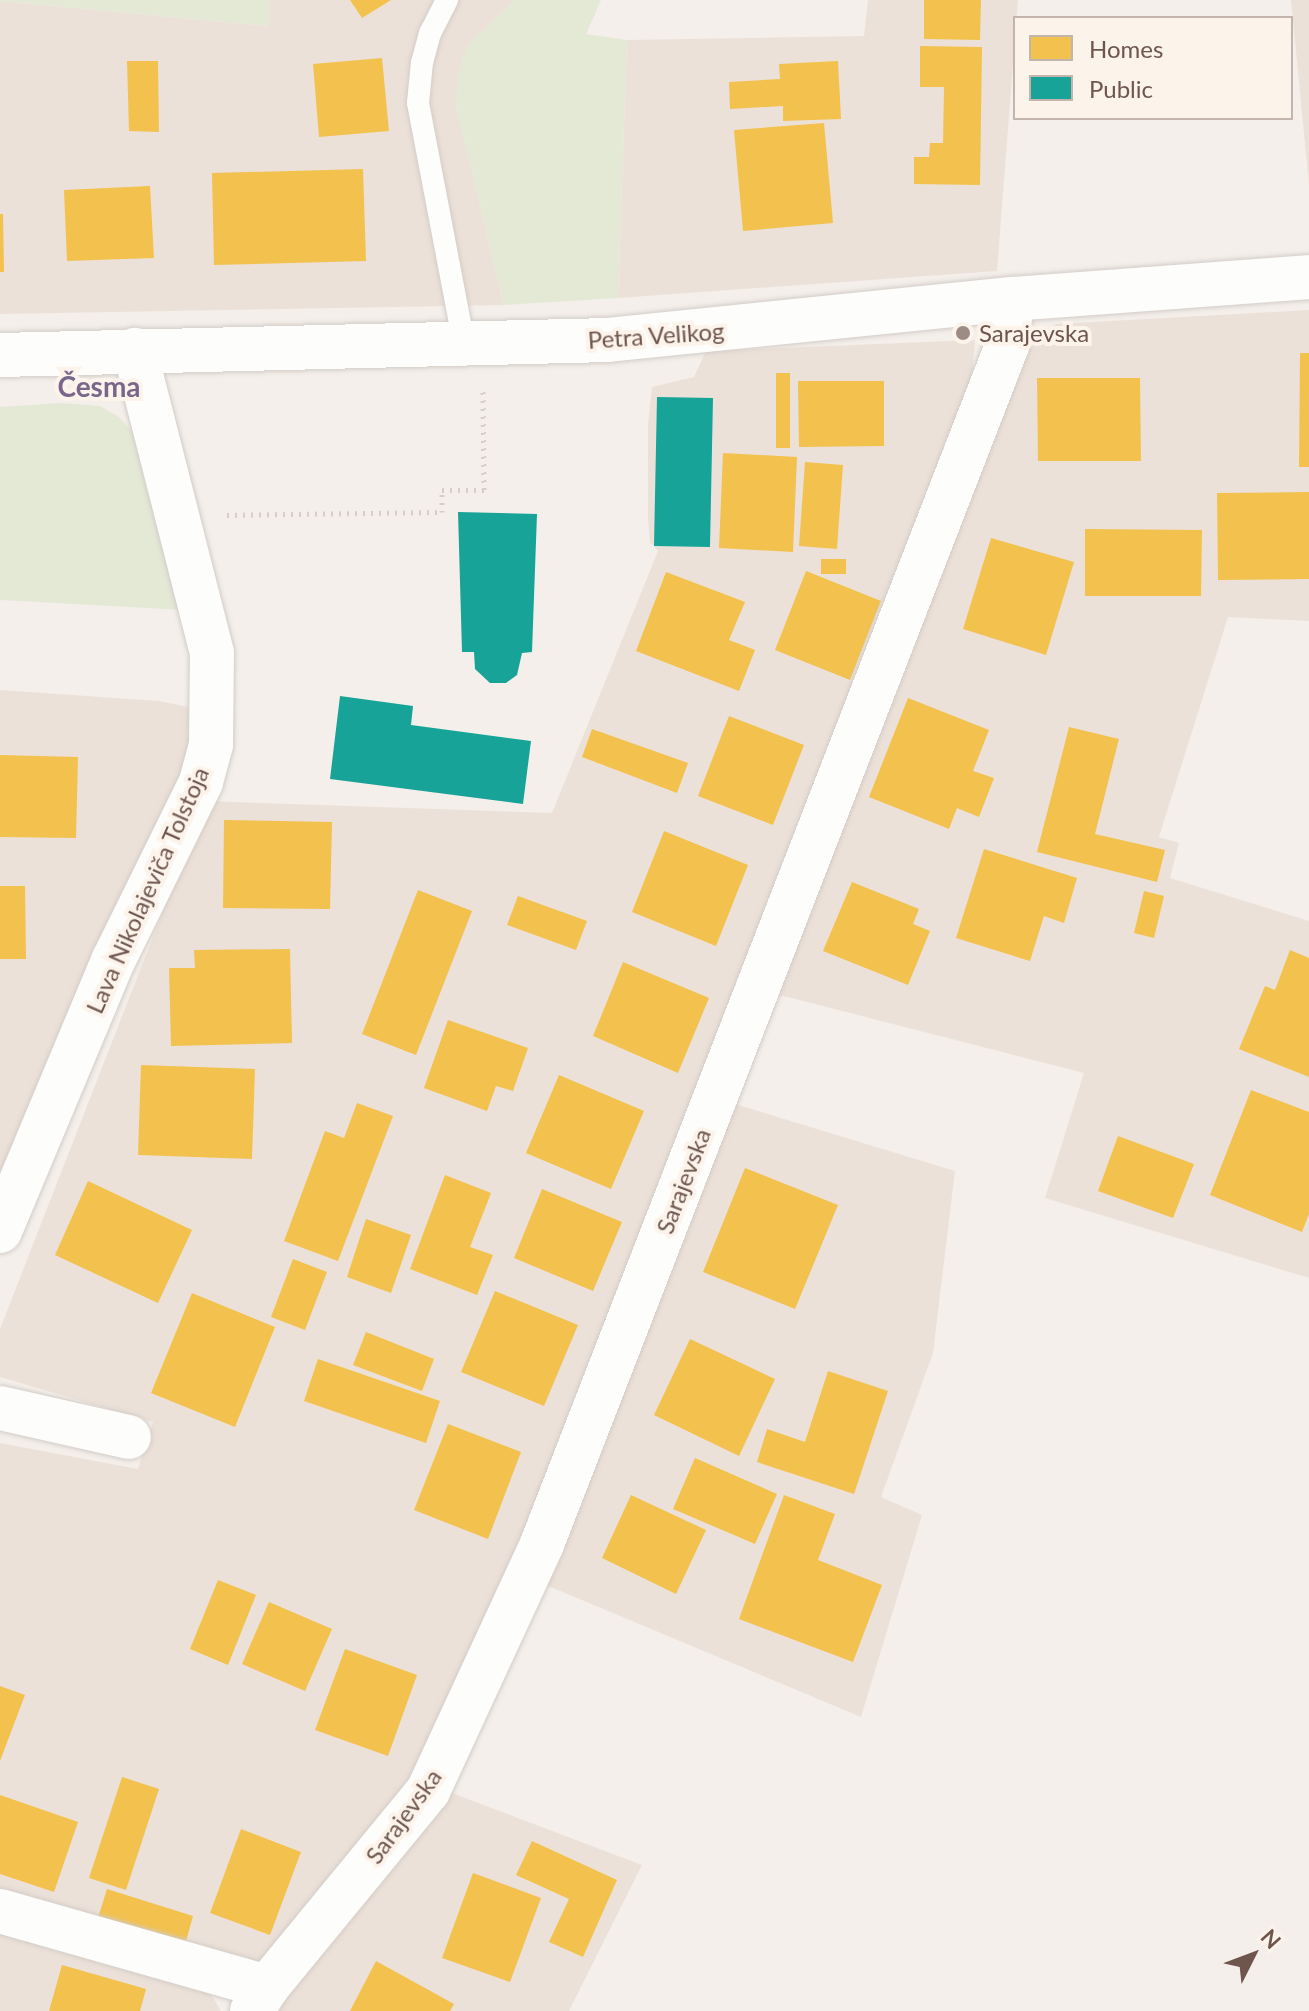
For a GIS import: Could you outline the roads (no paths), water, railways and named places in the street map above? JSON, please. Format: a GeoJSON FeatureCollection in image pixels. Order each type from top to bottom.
{"type":"FeatureCollection","features":[{"type":"Feature","properties":{"kind":"street","name":"Petra Velikog"},"geometry":{"type":"LineString","coordinates":[[0,355],[135,350],[473,362],[608,340],[1012,299],[1309,277]]}},
{"type":"Feature","properties":{"kind":"street","name":"Sarajevska"},"geometry":{"type":"LineString","coordinates":[[259,1999],[428,1791],[542,1544],[1007,346],[1012,299]]}},
{"type":"Feature","properties":{"kind":"street","name":"Lava Nikolajeviča Tolstoja"},"geometry":{"type":"LineString","coordinates":[[0,1231],[114,959],[201,782],[211,745],[212,653],[174,514],[148,394],[135,350]]}},
{"type":"Feature","properties":{"kind":"street"},"geometry":{"type":"LineString","coordinates":[[0,1408],[129,1437]]}},
{"type":"Feature","properties":{"kind":"street"},"geometry":{"type":"LineString","coordinates":[[0,1911],[259,1999]]}},
{"type":"Feature","properties":{"kind":"lane"},"geometry":{"type":"LineString","coordinates":[[447,0],[430,33],[422,62],[418,103],[473,362]]}},
{"type":"Feature","properties":{"kind":"place","name":"Sarajevska"},"geometry":{"type":"Point","coordinates":[963,333]}},
{"type":"Feature","properties":{"kind":"district","name":"Česma"},"geometry":{"type":"Point","coordinates":[99,386]}}]}
